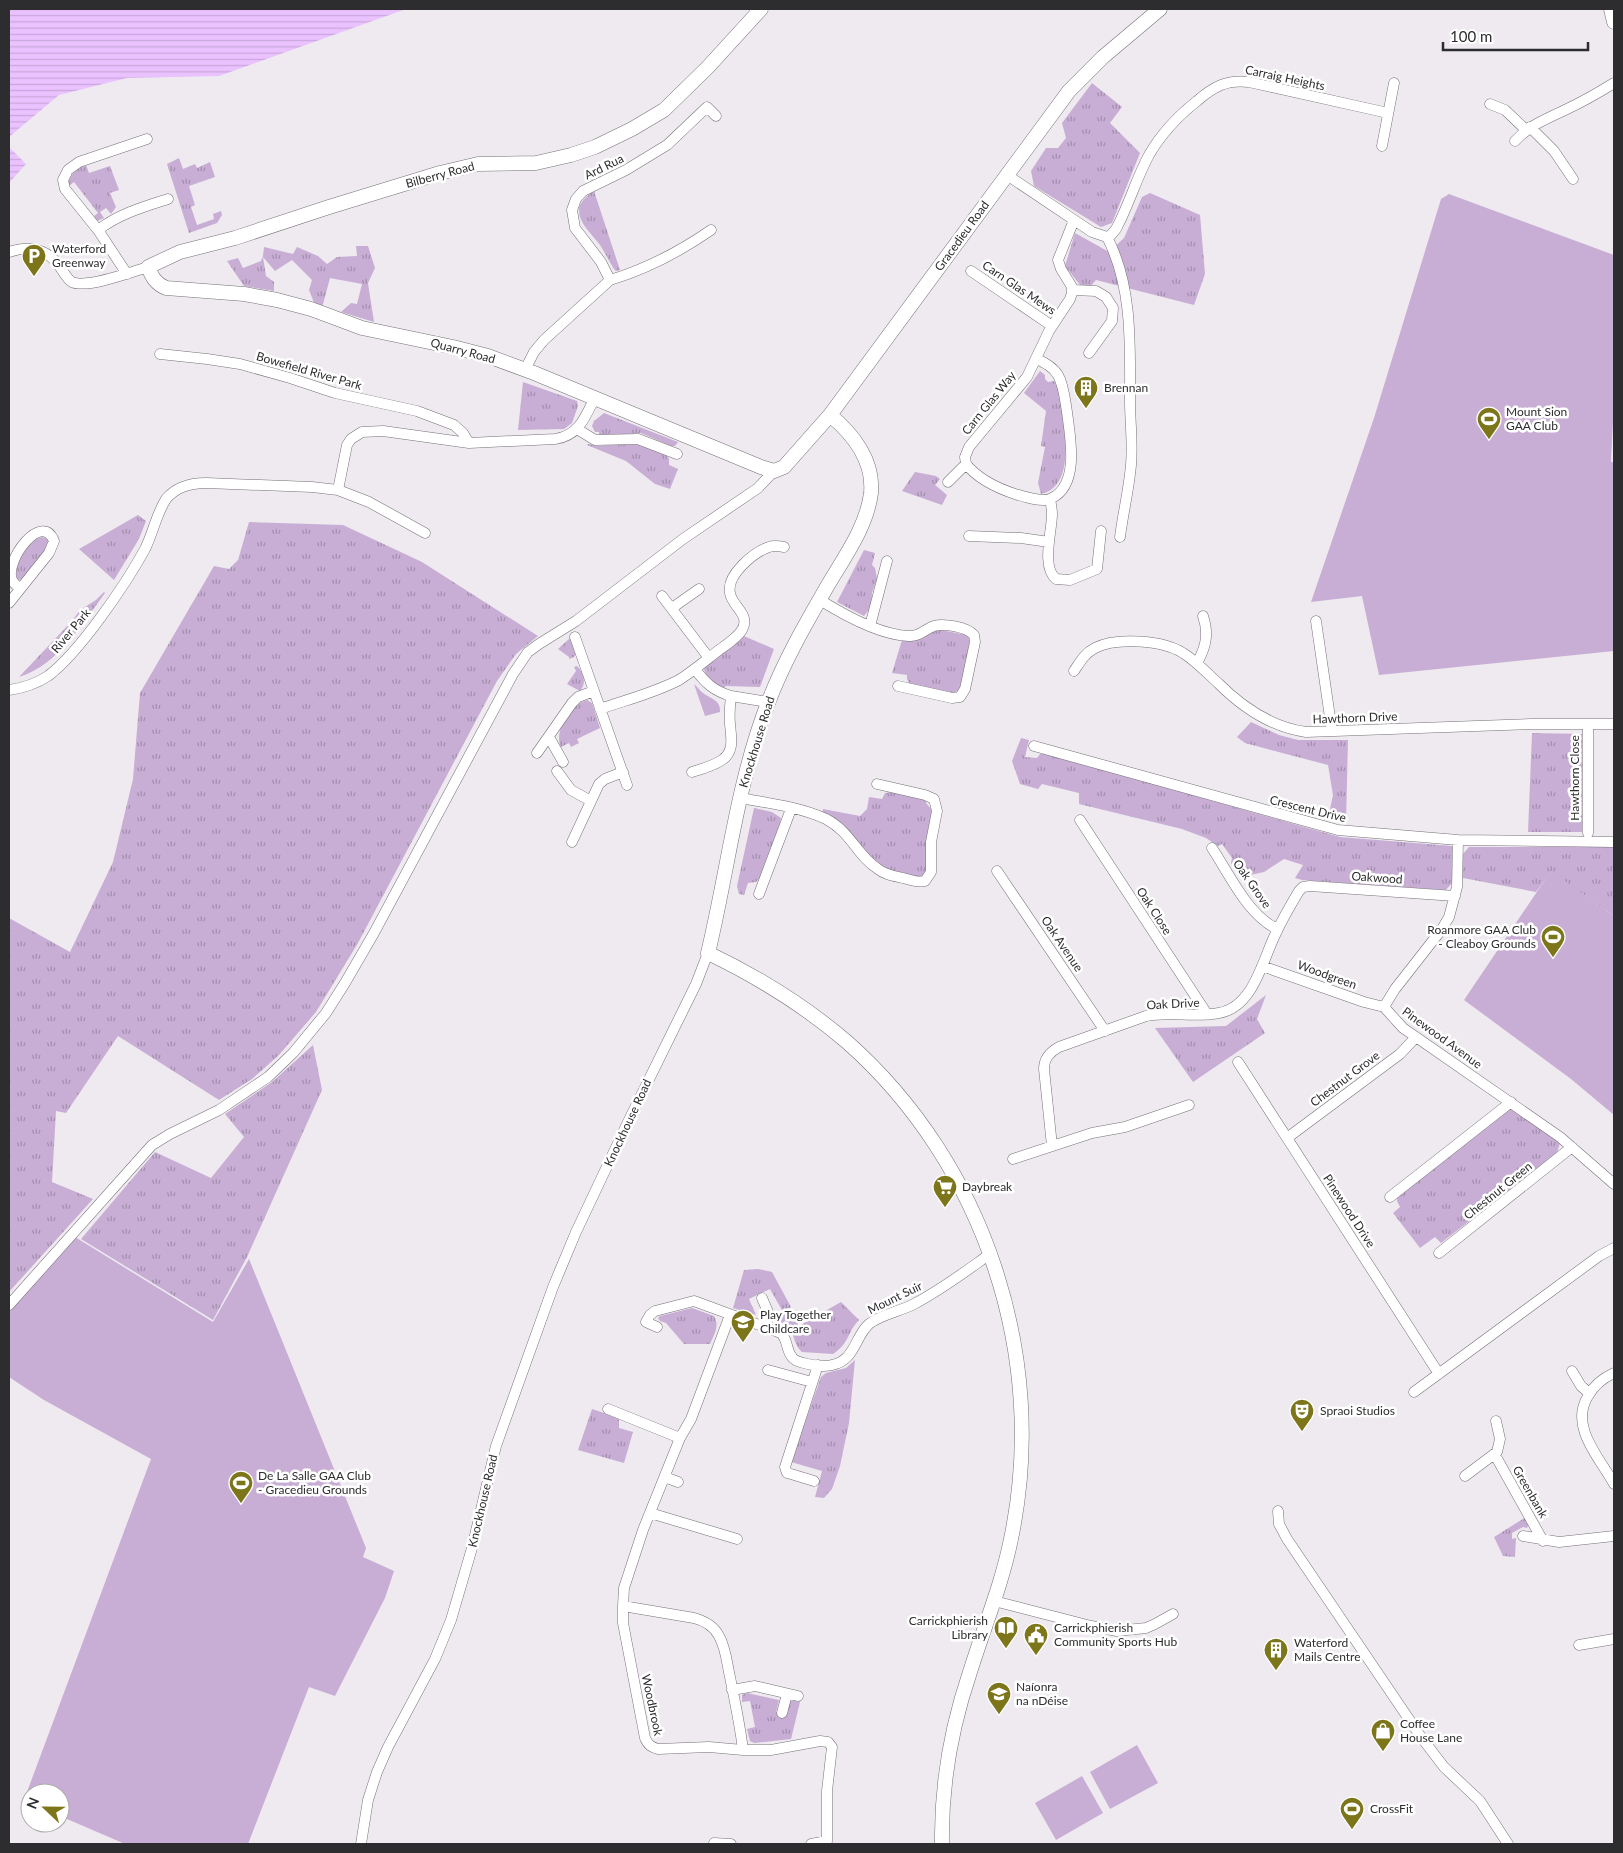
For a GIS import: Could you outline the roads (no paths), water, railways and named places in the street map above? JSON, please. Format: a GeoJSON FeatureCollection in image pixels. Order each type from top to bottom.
{"type":"FeatureCollection","features":[{"type":"Feature","properties":{"kind":"street","name":"Bilberry Road"},"geometry":{"type":"LineString","coordinates":[[9,252],[33,249],[48,254],[56,260],[72,282],[81,283],[109,279],[148,267],[180,252],[235,238],[328,206],[449,170],[478,164],[536,163],[571,156],[632,130],[664,110],[708,67],[761,9]]}},
{"type":"Feature","properties":{"kind":"street","name":"Gracedieu Road"},"geometry":{"type":"LineString","coordinates":[[774,471],[781,469],[787,464],[830,415],[1078,80],[1116,45],[1160,9]]}},
{"type":"Feature","properties":{"kind":"street"},"geometry":{"type":"LineString","coordinates":[[1611,9],[1614,22]]}},
{"type":"Feature","properties":{"kind":"street","name":"Carraig Heights"},"geometry":{"type":"LineString","coordinates":[[1107,237],[1112,235],[1118,224],[1149,155],[1161,136],[1191,105],[1221,84],[1232,81],[1249,82],[1388,112]]}},
{"type":"Feature","properties":{"kind":"street"},"geometry":{"type":"LineString","coordinates":[[1382,146],[1394,83]]}},
{"type":"Feature","properties":{"kind":"street"},"geometry":{"type":"LineString","coordinates":[[1515,141],[1528,128],[1614,83]]}},
{"type":"Feature","properties":{"kind":"street"},"geometry":{"type":"LineString","coordinates":[[1490,104],[1505,110],[1554,151],[1573,179]]}},
{"type":"Feature","properties":{"kind":"street","name":"Ard Rua"},"geometry":{"type":"LineString","coordinates":[[610,280],[601,262],[575,228],[572,210],[576,199],[583,191],[655,153],[672,140],[707,107],[716,116]]}},
{"type":"Feature","properties":{"kind":"street"},"geometry":{"type":"LineString","coordinates":[[127,274],[98,230],[65,190],[63,180],[64,175],[72,166],[79,162],[147,139]]}},
{"type":"Feature","properties":{"kind":"street"},"geometry":{"type":"LineString","coordinates":[[1007,175],[1096,234],[1107,237],[1120,268],[1129,318],[1131,454],[1130,477],[1120,537]]}},
{"type":"Feature","properties":{"kind":"street"},"geometry":{"type":"LineString","coordinates":[[98,230],[114,218],[168,199]]}},
{"type":"Feature","properties":{"kind":"street"},"geometry":{"type":"LineString","coordinates":[[1074,220],[1058,260],[1061,270],[1073,290],[1096,291],[1106,297],[1113,308],[1112,321],[1090,353]]}},
{"type":"Feature","properties":{"kind":"street"},"geometry":{"type":"LineString","coordinates":[[525,370],[534,352],[544,340],[610,280],[653,265],[711,230]]}},
{"type":"Feature","properties":{"kind":"street","name":"Quarry Road"},"geometry":{"type":"LineString","coordinates":[[148,267],[157,283],[166,288],[236,293],[277,300],[311,309],[362,328],[488,356],[774,471]]}},
{"type":"Feature","properties":{"kind":"street","name":"Carn Glas Mews"},"geometry":{"type":"LineString","coordinates":[[971,271],[1052,326]]}},
{"type":"Feature","properties":{"kind":"street","name":"Carn Glas Way"},"geometry":{"type":"LineString","coordinates":[[948,482],[966,464],[965,456],[969,447],[1021,384],[1037,358],[1052,326],[1067,305],[1073,290]]}},
{"type":"Feature","properties":{"kind":"street","name":"Bowefield River Park"},"geometry":{"type":"LineString","coordinates":[[160,354],[206,358],[246,365],[335,393],[417,411],[454,425],[463,432],[469,443]]}},
{"type":"Feature","properties":{"kind":"street"},"geometry":{"type":"LineString","coordinates":[[966,464],[983,479],[1001,488],[1026,496],[1050,499],[1059,493],[1068,477],[1071,460],[1071,438],[1060,380],[1052,368],[1037,358]]}},
{"type":"Feature","properties":{"kind":"street"},"geometry":{"type":"LineString","coordinates":[[425,533],[369,502],[338,490],[347,445],[351,439],[362,432],[383,431],[469,443],[555,439],[568,436],[577,429],[594,399]]}},
{"type":"Feature","properties":{"kind":"street","name":"Knockhouse Road"},"geometry":{"type":"LineString","coordinates":[[361,1844],[368,1800],[377,1772],[391,1740],[431,1666],[451,1620],[472,1548],[496,1446],[553,1287],[576,1232],[696,984],[708,953],[749,760],[768,702],[789,654],[858,531],[869,502],[871,490],[869,469],[861,450],[847,431],[830,415]]}},
{"type":"Feature","properties":{"kind":"street"},"geometry":{"type":"LineString","coordinates":[[577,429],[595,440],[638,439],[677,454]]}},
{"type":"Feature","properties":{"kind":"street"},"geometry":{"type":"LineString","coordinates":[[9,1305],[152,1145],[219,1110],[255,1087],[283,1063],[315,1027],[335,1000],[358,961],[482,728],[524,658],[539,644],[576,621],[683,540],[758,488],[774,471]]}},
{"type":"Feature","properties":{"kind":"street","name":"River Park"},"geometry":{"type":"LineString","coordinates":[[9,690],[40,680],[60,664],[88,633],[135,566],[149,540],[162,506],[170,494],[181,487],[196,483],[206,483],[312,487],[338,490]]}},
{"type":"Feature","properties":{"kind":"street"},"geometry":{"type":"LineString","coordinates":[[1050,499],[1052,517],[1049,542],[1052,576],[1058,580],[1067,580],[1097,569],[1101,531]]}},
{"type":"Feature","properties":{"kind":"street"},"geometry":{"type":"LineString","coordinates":[[9,603],[20,589],[52,548],[54,541],[49,534],[35,533],[25,540],[18,551],[11,574],[13,582],[20,589]]}},
{"type":"Feature","properties":{"kind":"street"},"geometry":{"type":"LineString","coordinates":[[969,536],[1021,538],[1049,542]]}},
{"type":"Feature","properties":{"kind":"street"},"geometry":{"type":"LineString","coordinates":[[600,709],[666,686],[695,669],[742,630],[743,613],[729,593],[735,572],[767,548],[775,545],[784,547]]}},
{"type":"Feature","properties":{"kind":"street"},"geometry":{"type":"LineString","coordinates":[[870,626],[886,561]]}},
{"type":"Feature","properties":{"kind":"street"},"geometry":{"type":"LineString","coordinates":[[672,608],[699,589]]}},
{"type":"Feature","properties":{"kind":"street"},"geometry":{"type":"LineString","coordinates":[[662,596],[709,658]]}},
{"type":"Feature","properties":{"kind":"street"},"geometry":{"type":"LineString","coordinates":[[820,600],[844,615],[870,626],[911,636],[941,625],[969,631],[975,637],[965,689],[960,696],[952,698],[898,686]]}},
{"type":"Feature","properties":{"kind":"street"},"geometry":{"type":"LineString","coordinates":[[1197,664],[1204,650],[1207,637],[1203,616]]}},
{"type":"Feature","properties":{"kind":"street"},"geometry":{"type":"LineString","coordinates":[[1316,621],[1332,731]]}},
{"type":"Feature","properties":{"kind":"street"},"geometry":{"type":"LineString","coordinates":[[575,637],[627,785]]}},
{"type":"Feature","properties":{"kind":"street","name":"Hawthorn Drive"},"geometry":{"type":"LineString","coordinates":[[1074,670],[1087,653],[1108,644],[1127,642],[1165,645],[1178,650],[1197,664],[1237,701],[1260,716],[1296,730],[1313,732],[1614,724]]}},
{"type":"Feature","properties":{"kind":"street"},"geometry":{"type":"LineString","coordinates":[[695,669],[709,686],[721,693],[768,702]]}},
{"type":"Feature","properties":{"kind":"street"},"geometry":{"type":"LineString","coordinates":[[537,754],[575,699],[594,691]]}},
{"type":"Feature","properties":{"kind":"street"},"geometry":{"type":"LineString","coordinates":[[692,772],[720,762],[730,751],[732,740],[730,721],[731,696]]}},
{"type":"Feature","properties":{"kind":"street","name":"Hawthorn Close"},"geometry":{"type":"LineString","coordinates":[[1588,724],[1588,833]]}},
{"type":"Feature","properties":{"kind":"street"},"geometry":{"type":"LineString","coordinates":[[549,737],[571,790],[591,801]]}},
{"type":"Feature","properties":{"kind":"street","name":"Crescent Drive"},"geometry":{"type":"LineString","coordinates":[[1034,746],[1331,829],[1458,840],[1614,842]]}},
{"type":"Feature","properties":{"kind":"street"},"geometry":{"type":"LineString","coordinates":[[572,842],[602,780],[622,772]]}},
{"type":"Feature","properties":{"kind":"street"},"geometry":{"type":"LineString","coordinates":[[740,798],[791,808],[818,816],[836,825],[851,838],[872,864],[882,872],[913,881],[925,881],[931,872],[931,847],[937,811],[936,802],[928,796],[877,784]]}},
{"type":"Feature","properties":{"kind":"street"},"geometry":{"type":"LineString","coordinates":[[759,894],[791,808]]}},
{"type":"Feature","properties":{"kind":"street","name":"Oak Close"},"geometry":{"type":"LineString","coordinates":[[1080,820],[1206,1014]]}},
{"type":"Feature","properties":{"kind":"street","name":"Pinewood Avenue"},"geometry":{"type":"LineString","coordinates":[[1458,840],[1455,896],[1452,911],[1446,923],[1395,989],[1384,1007],[1397,1023],[1572,1147],[1614,1184]]}},
{"type":"Feature","properties":{"kind":"street","name":"Oak Grove"},"geometry":{"type":"LineString","coordinates":[[1212,848],[1254,913],[1277,930]]}},
{"type":"Feature","properties":{"kind":"street","name":"Oak Avenue"},"geometry":{"type":"LineString","coordinates":[[997,871],[1105,1031]]}},
{"type":"Feature","properties":{"kind":"street","name":"Oakwood"},"geometry":{"type":"LineString","coordinates":[[1299,891],[1303,887],[1310,886],[1455,896]]}},
{"type":"Feature","properties":{"kind":"street","name":"Oak Drive"},"geometry":{"type":"LineString","coordinates":[[1052,1146],[1044,1075],[1045,1060],[1049,1054],[1060,1047],[1154,1014],[1206,1014],[1223,1012],[1240,1002],[1252,987],[1277,930],[1299,891]]}},
{"type":"Feature","properties":{"kind":"street"},"geometry":{"type":"LineString","coordinates":[[708,953],[755,977],[805,1009],[846,1042],[885,1080],[918,1120],[946,1161],[972,1208],[990,1254],[1005,1302],[1013,1337],[1022,1415],[1020,1474],[1011,1538],[994,1601],[962,1698],[949,1748],[942,1844]]}},
{"type":"Feature","properties":{"kind":"street","name":"Woodgreen"},"geometry":{"type":"LineString","coordinates":[[1262,966],[1364,1002],[1384,1007]]}},
{"type":"Feature","properties":{"kind":"street","name":"Chestnut Grove"},"geometry":{"type":"LineString","coordinates":[[1287,1138],[1400,1054],[1416,1037]]}},
{"type":"Feature","properties":{"kind":"street","name":"Pinewood Drive"},"geometry":{"type":"LineString","coordinates":[[1238,1062],[1439,1374]]}},
{"type":"Feature","properties":{"kind":"street"},"geometry":{"type":"LineString","coordinates":[[1390,1197],[1511,1102]]}},
{"type":"Feature","properties":{"kind":"street"},"geometry":{"type":"LineString","coordinates":[[1013,1159],[1092,1133],[1125,1127],[1189,1105]]}},
{"type":"Feature","properties":{"kind":"street","name":"Chestnut Green"},"geometry":{"type":"LineString","coordinates":[[1439,1253],[1572,1147]]}},
{"type":"Feature","properties":{"kind":"street"},"geometry":{"type":"LineString","coordinates":[[1414,1392],[1599,1256],[1614,1248]]}},
{"type":"Feature","properties":{"kind":"street","name":"Mount Suir"},"geometry":{"type":"LineString","coordinates":[[657,1327],[646,1322],[652,1313],[686,1302],[697,1302],[783,1335],[790,1355],[794,1360],[818,1365],[829,1365],[846,1358],[855,1347],[864,1329],[870,1324],[926,1298],[990,1254]]}},
{"type":"Feature","properties":{"kind":"street"},"geometry":{"type":"LineString","coordinates":[[762,1298],[769,1315],[766,1327]]}},
{"type":"Feature","properties":{"kind":"street"},"geometry":{"type":"LineString","coordinates":[[730,1315],[691,1419],[680,1438],[650,1513],[738,1539]]}},
{"type":"Feature","properties":{"kind":"street"},"geometry":{"type":"LineString","coordinates":[[814,1481],[791,1474],[787,1472],[785,1467],[818,1365]]}},
{"type":"Feature","properties":{"kind":"street"},"geometry":{"type":"LineString","coordinates":[[768,1370],[812,1382]]}},
{"type":"Feature","properties":{"kind":"street"},"geometry":{"type":"LineString","coordinates":[[1572,1371],[1579,1384],[1589,1393]]}},
{"type":"Feature","properties":{"kind":"street"},"geometry":{"type":"LineString","coordinates":[[1614,1373],[1599,1382],[1589,1393],[1582,1410],[1583,1429],[1614,1484]]}},
{"type":"Feature","properties":{"kind":"street"},"geometry":{"type":"LineString","coordinates":[[608,1409],[680,1438]]}},
{"type":"Feature","properties":{"kind":"street"},"geometry":{"type":"LineString","coordinates":[[624,1428],[628,1417]]}},
{"type":"Feature","properties":{"kind":"street"},"geometry":{"type":"LineString","coordinates":[[1465,1476],[1495,1456],[1500,1443],[1496,1421]]}},
{"type":"Feature","properties":{"kind":"street","name":"Greenbank"},"geometry":{"type":"LineString","coordinates":[[1495,1456],[1543,1541]]}},
{"type":"Feature","properties":{"kind":"street"},"geometry":{"type":"LineString","coordinates":[[665,1477],[678,1482]]}},
{"type":"Feature","properties":{"kind":"street"},"geometry":{"type":"LineString","coordinates":[[1278,1511],[1279,1524],[1288,1539],[1421,1737],[1444,1767],[1480,1801],[1508,1844]]}},
{"type":"Feature","properties":{"kind":"street","name":"Woodbrook"},"geometry":{"type":"LineString","coordinates":[[650,1513],[624,1588],[623,1606],[623,1624],[645,1738],[652,1748],[658,1749],[709,1747],[771,1750],[820,1740],[828,1742],[832,1747],[832,1754],[827,1791],[827,1842],[811,1844]]}},
{"type":"Feature","properties":{"kind":"street","name":"Greenbank"},"geometry":{"type":"LineString","coordinates":[[1523,1536],[1543,1541],[1559,1542],[1614,1536]]}},
{"type":"Feature","properties":{"kind":"street"},"geometry":{"type":"LineString","coordinates":[[994,1601],[1117,1631],[1146,1628],[1173,1614]]}},
{"type":"Feature","properties":{"kind":"street"},"geometry":{"type":"LineString","coordinates":[[623,1606],[688,1617],[708,1624],[718,1635],[723,1646],[743,1750]]}},
{"type":"Feature","properties":{"kind":"street"},"geometry":{"type":"LineString","coordinates":[[1579,1645],[1614,1639]]}},
{"type":"Feature","properties":{"kind":"street"},"geometry":{"type":"LineString","coordinates":[[732,1690],[754,1686],[798,1696]]}},
{"type":"Feature","properties":{"kind":"street"},"geometry":{"type":"LineString","coordinates":[[782,1713],[787,1694]]}},
{"type":"Feature","properties":{"kind":"street"},"geometry":{"type":"LineString","coordinates":[[714,1843],[731,1844]]}},
{"type":"Feature","properties":{"kind":"place","name":"Waterford Greenway"},"geometry":{"type":"Point","coordinates":[34,277]}},
{"type":"Feature","properties":{"kind":"place","name":"Brennan"},"geometry":{"type":"Point","coordinates":[1086,409]}},
{"type":"Feature","properties":{"kind":"place","name":"Mount Sion GAA Club"},"geometry":{"type":"Point","coordinates":[1489,440]}},
{"type":"Feature","properties":{"kind":"place","name":"Roanmore GAA Club - Cleaboy Grounds"},"geometry":{"type":"Point","coordinates":[1553,958]}},
{"type":"Feature","properties":{"kind":"place","name":"Daybreak"},"geometry":{"type":"Point","coordinates":[945,1208]}},
{"type":"Feature","properties":{"kind":"place","name":"Play Together Childcare"},"geometry":{"type":"Point","coordinates":[743,1343]}},
{"type":"Feature","properties":{"kind":"place","name":"Spraoi Studios"},"geometry":{"type":"Point","coordinates":[1302,1432]}},
{"type":"Feature","properties":{"kind":"place","name":"De La Salle GAA Club - Gracedieu Grounds"},"geometry":{"type":"Point","coordinates":[241,1504]}},
{"type":"Feature","properties":{"kind":"place","name":"Carrickphierish Library"},"geometry":{"type":"Point","coordinates":[1006,1649]}},
{"type":"Feature","properties":{"kind":"place","name":"Carrickphierish Community Sports Hub"},"geometry":{"type":"Point","coordinates":[1036,1656]}},
{"type":"Feature","properties":{"kind":"place","name":"Waterford Mails Centre"},"geometry":{"type":"Point","coordinates":[1276,1671]}},
{"type":"Feature","properties":{"kind":"place","name":"Naíonra na nDéise"},"geometry":{"type":"Point","coordinates":[999,1715]}},
{"type":"Feature","properties":{"kind":"place","name":"Coffee House Lane"},"geometry":{"type":"Point","coordinates":[1383,1752]}},
{"type":"Feature","properties":{"kind":"place","name":"CrossFit"},"geometry":{"type":"Point","coordinates":[1352,1830]}}]}
